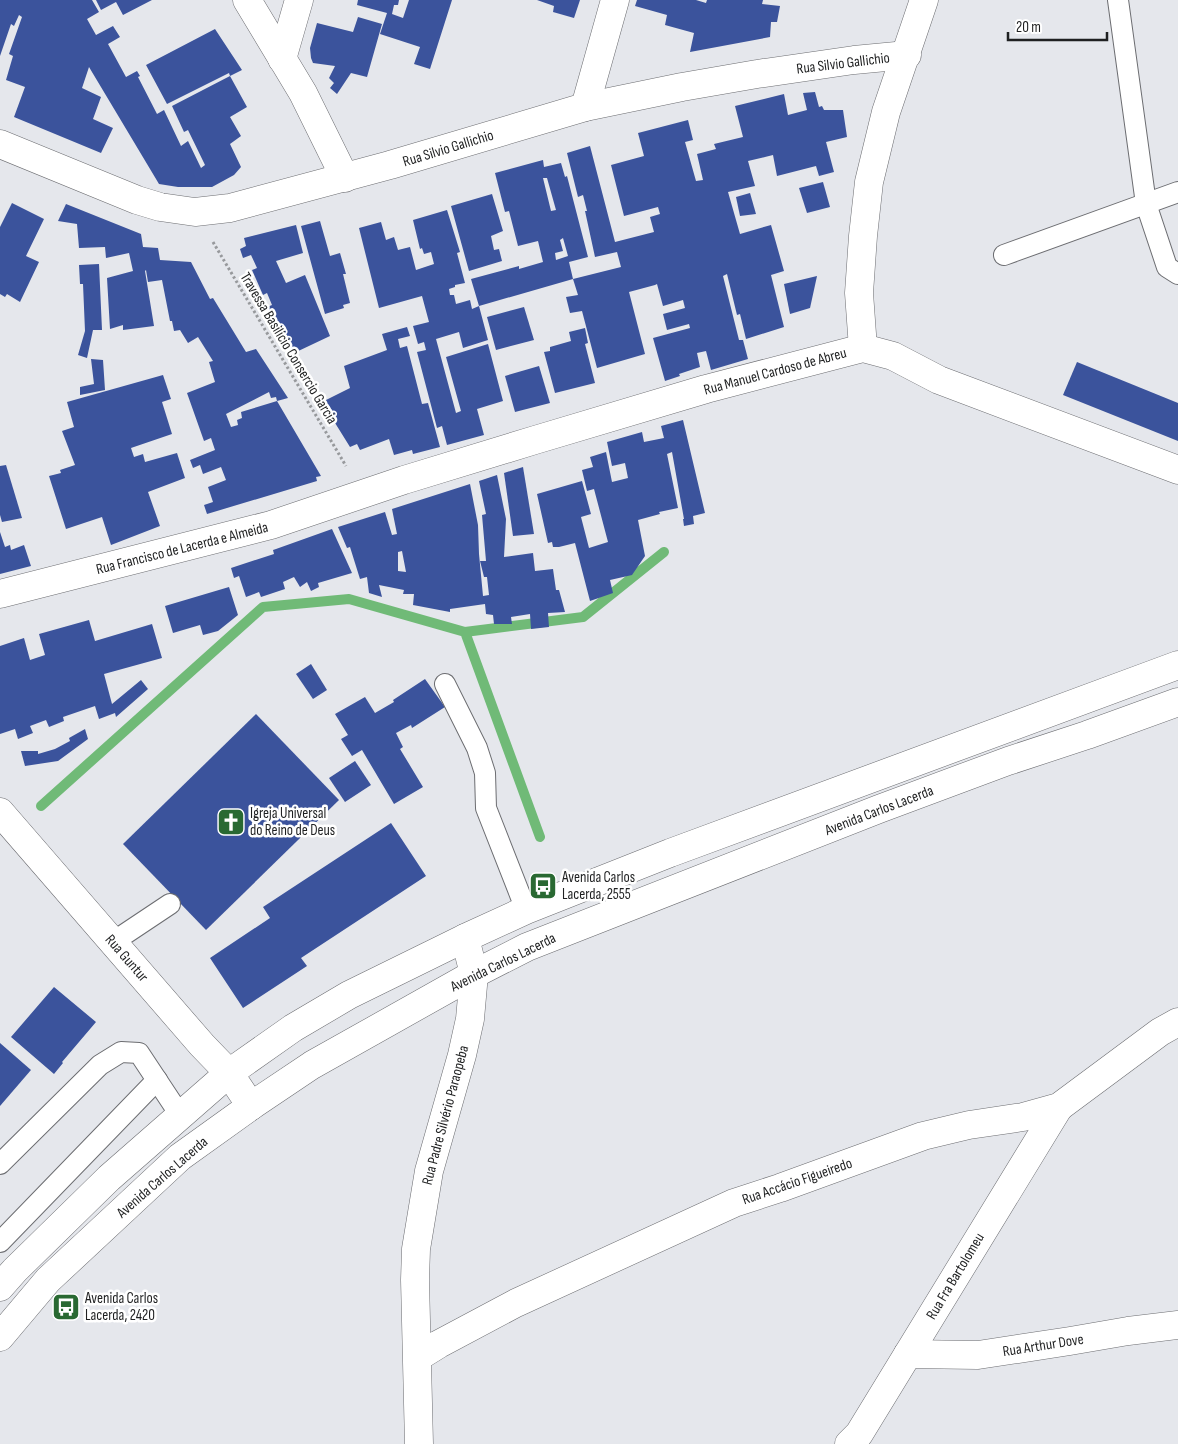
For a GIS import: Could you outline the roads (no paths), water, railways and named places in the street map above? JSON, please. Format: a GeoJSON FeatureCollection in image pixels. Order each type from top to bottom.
{"type":"FeatureCollection","features":[{"type":"Feature","properties":{"kind":"street"},"geometry":{"type":"LineString","coordinates":[[246,0],[303,94],[345,178]]}},
{"type":"Feature","properties":{"kind":"street"},"geometry":{"type":"LineString","coordinates":[[282,58],[299,0]]}},
{"type":"Feature","properties":{"kind":"street"},"geometry":{"type":"LineString","coordinates":[[585,107],[616,0]]}},
{"type":"Feature","properties":{"kind":"street"},"geometry":{"type":"LineString","coordinates":[[863,348],[859,293],[869,182],[886,112],[907,55],[924,0]]}},
{"type":"Feature","properties":{"kind":"street","name":"Rua Silvio Gallichio"},"geometry":{"type":"LineString","coordinates":[[0,144],[136,200],[160,207],[195,212],[230,208],[345,178],[585,107],[757,74],[854,60],[907,55]]}},
{"type":"Feature","properties":{"kind":"street","name":"Rua Manuel Cardoso de Abreu"},"geometry":{"type":"LineString","coordinates":[[363,495],[649,406],[863,348],[892,356],[939,380],[1178,470]]}},
{"type":"Feature","properties":{"kind":"street","name":"Rua Francisco de Lacerda e Almeida"},"geometry":{"type":"LineString","coordinates":[[0,594],[262,528],[363,495]]}},
{"type":"Feature","properties":{"kind":"street"},"geometry":{"type":"LineString","coordinates":[[0,1287],[109,1178],[229,1073],[293,1028],[349,995],[526,910],[670,853],[1178,665]]}},
{"type":"Feature","properties":{"kind":"street","name":"Avenida Carlos Lacerda"},"geometry":{"type":"LineString","coordinates":[[0,1337],[48,1280],[180,1158],[312,1065],[474,974],[527,947],[879,810],[1008,761],[1178,702]]}},
{"type":"Feature","properties":{"kind":"street","name":"Rua Guntur"},"geometry":{"type":"LineString","coordinates":[[0,812],[202,1045],[229,1073],[252,1106]]}},
{"type":"Feature","properties":{"kind":"street","name":"Rua Padre Silvério Paraopeba"},"geometry":{"type":"LineString","coordinates":[[419,1444],[416,1249],[429,1172],[462,1055],[470,1019],[474,974],[465,938]]}},
{"type":"Feature","properties":{"kind":"street","name":"Rua Accácio Figueiredo"},"geometry":{"type":"LineString","coordinates":[[418,1357],[438,1344],[516,1303],[734,1203],[924,1136],[969,1125],[1023,1117],[1059,1107],[1160,1032],[1178,1022]]}},
{"type":"Feature","properties":{"kind":"street","name":"Rua Fra Bartolomeu"},"geometry":{"type":"LineString","coordinates":[[855,1441],[1059,1107]]}},
{"type":"Feature","properties":{"kind":"street","name":"Rua Arthur Dove"},"geometry":{"type":"LineString","coordinates":[[908,1354],[978,1355],[1178,1325]]}},
{"type":"Feature","properties":{"kind":"lane"},"geometry":{"type":"LineString","coordinates":[[1118,0],[1146,204],[1167,267],[1178,274]]}},
{"type":"Feature","properties":{"kind":"lane"},"geometry":{"type":"LineString","coordinates":[[1004,255],[1178,192]]}},
{"type":"Feature","properties":{"kind":"lane"},"geometry":{"type":"LineString","coordinates":[[444,684],[477,748],[485,773],[486,808],[526,910]]}},
{"type":"Feature","properties":{"kind":"lane"},"geometry":{"type":"LineString","coordinates":[[113,942],[170,904]]}},
{"type":"Feature","properties":{"kind":"lane"},"geometry":{"type":"LineString","coordinates":[[0,1164],[100,1065],[121,1052],[139,1053],[180,1115]]}},
{"type":"Feature","properties":{"kind":"lane"},"geometry":{"type":"LineString","coordinates":[[0,1242],[157,1080]]}},
{"type":"Feature","properties":{"kind":"waterway"},"geometry":{"type":"LineString","coordinates":[[465,632],[583,617],[664,552]]}},
{"type":"Feature","properties":{"kind":"waterway"},"geometry":{"type":"LineString","coordinates":[[41,806],[263,607],[349,599],[465,632],[540,837]]}},
{"type":"Feature","properties":{"kind":"place","name":"Igreja Universal do Reino de Deus"},"geometry":{"type":"Point","coordinates":[231,822]}},
{"type":"Feature","properties":{"kind":"place","name":"Avenida Carlos Lacerda, 2555"},"geometry":{"type":"Point","coordinates":[543,886]}},
{"type":"Feature","properties":{"kind":"place","name":"Avenida Carlos Lacerda, 2420"},"geometry":{"type":"Point","coordinates":[66,1307]}}]}
